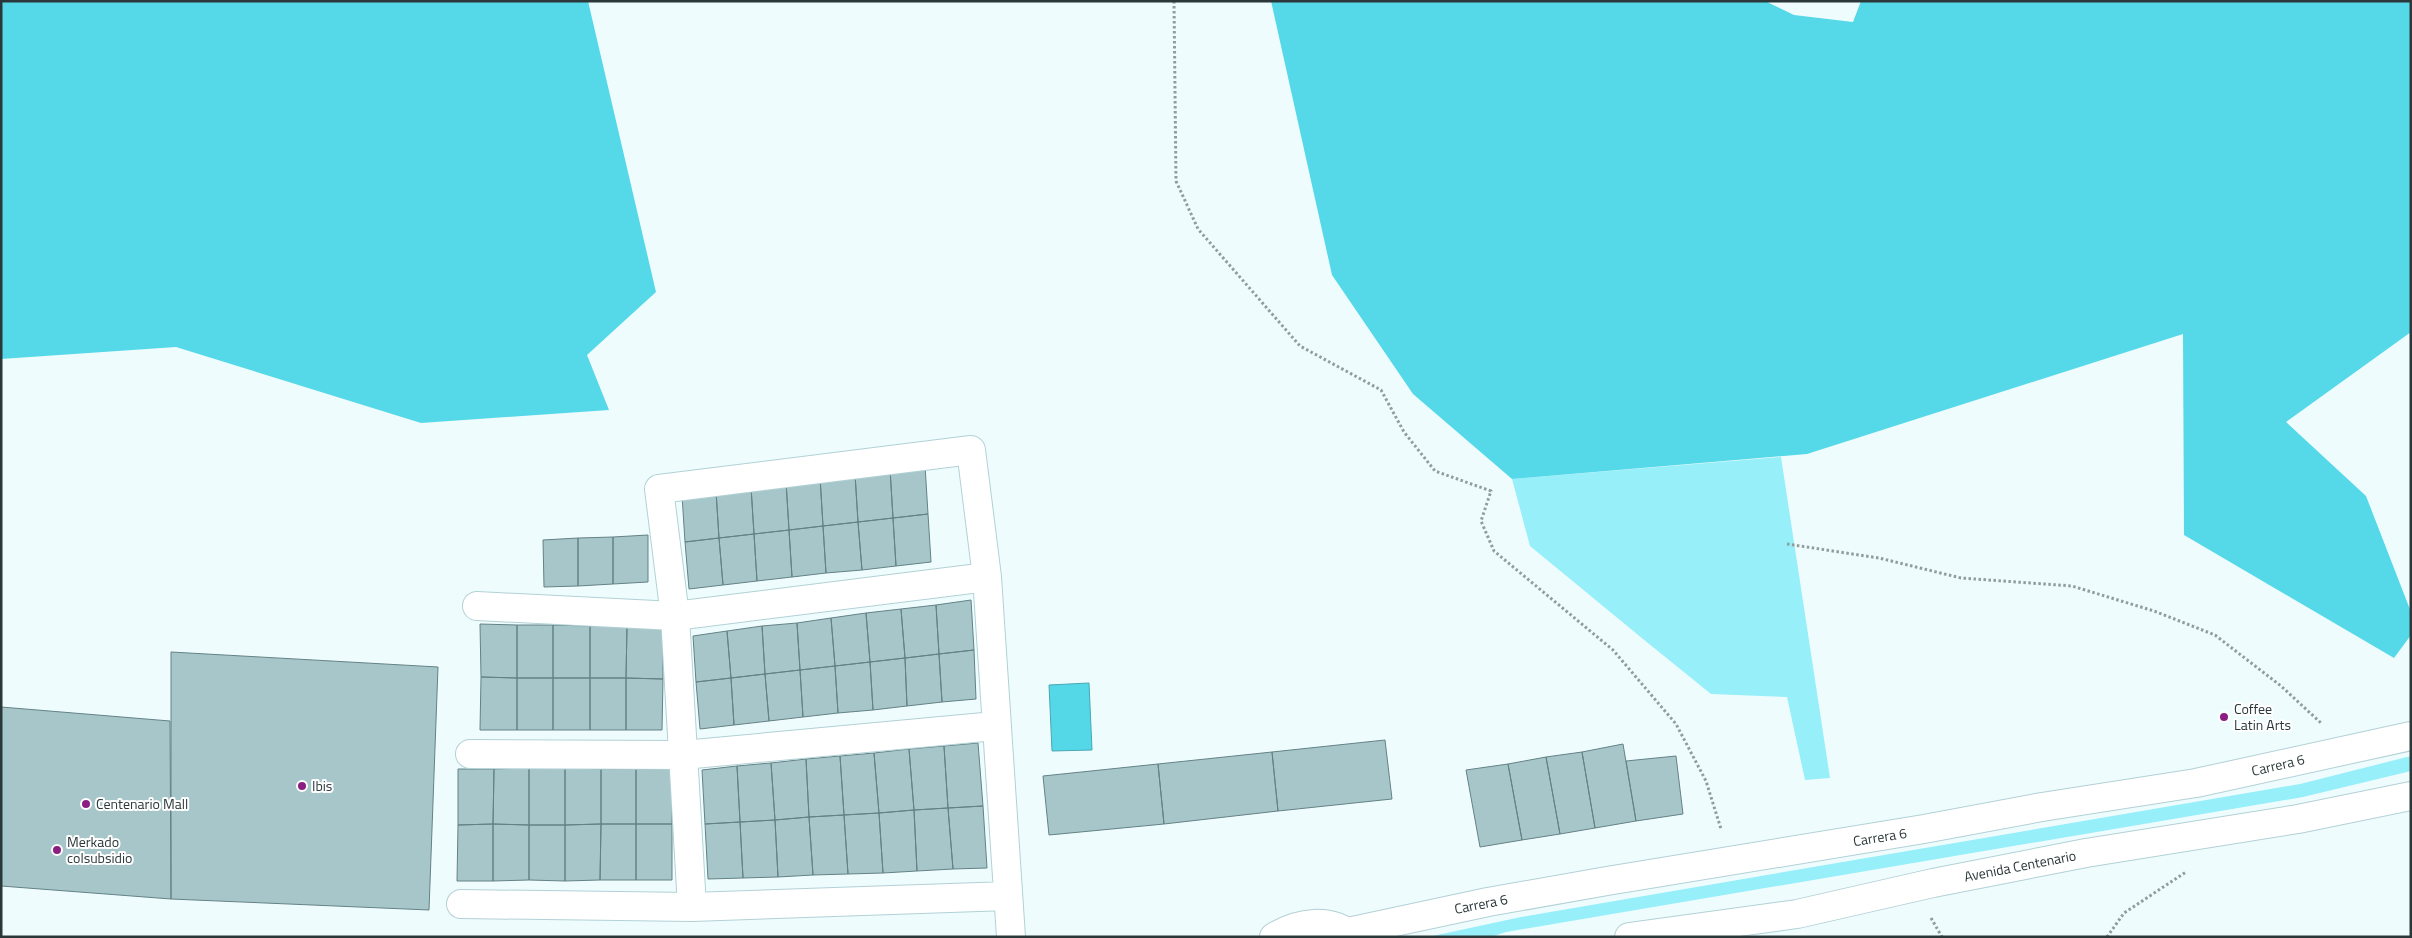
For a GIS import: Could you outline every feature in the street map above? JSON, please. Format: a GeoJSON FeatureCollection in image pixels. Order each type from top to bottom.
{"type":"FeatureCollection","features":[{"type":"Feature","properties":{"kind":"street"},"geometry":{"type":"LineString","coordinates":[[692,907],[674,616],[659,489],[972,450],[986,577],[1010,937]]}},
{"type":"Feature","properties":{"kind":"street"},"geometry":{"type":"LineString","coordinates":[[477,606],[674,616],[986,577]]}},
{"type":"Feature","properties":{"kind":"street"},"geometry":{"type":"LineString","coordinates":[[470,754],[683,755],[995,726]]}},
{"type":"Feature","properties":{"kind":"street","name":"Carrera 6"},"geometry":{"type":"LineString","coordinates":[[1351,935],[1488,902],[1924,829],[2042,807],[2196,783],[2349,748],[2411,736]]}},
{"type":"Feature","properties":{"kind":"street","name":"Avenida Centenario"},"geometry":{"type":"LineString","coordinates":[[1629,937],[1797,914],[1933,883],[2086,853],[2298,819],[2411,796]]}},
{"type":"Feature","properties":{"kind":"street"},"geometry":{"type":"LineString","coordinates":[[461,904],[692,907],[1008,896]]}},
{"type":"Feature","properties":{"kind":"street"},"geometry":{"type":"LineString","coordinates":[[1274,937],[1290,928],[1309,923],[1329,924],[1351,935]]}},
{"type":"Feature","properties":{"kind":"path"},"geometry":{"type":"LineString","coordinates":[[1174,1],[1176,181],[1198,228],[1300,346],[1381,390],[1404,432],[1434,471],[1492,491],[1481,521],[1494,551],[1613,650],[1676,724],[1706,781],[1722,832],[1726,861]]}},
{"type":"Feature","properties":{"kind":"path"},"geometry":{"type":"LineString","coordinates":[[1787,544],[1879,558],[1961,578],[2072,586],[2154,611],[2215,634],[2282,686],[2349,748]]}},
{"type":"Feature","properties":{"kind":"path"},"geometry":{"type":"LineString","coordinates":[[2106,937],[2124,913],[2190,870]]}},
{"type":"Feature","properties":{"kind":"shaded area"},"geometry":{"type":"Polygon","coordinates":[[[1,1],[588,1],[656,292],[587,355],[609,410],[421,423],[176,347],[1,359],[1,1]]]}},
{"type":"Feature","properties":{"kind":"shaded area"},"geometry":{"type":"Polygon","coordinates":[[[1271,1],[1765,1],[1794,15],[1853,22],[1861,1],[2411,1],[2411,332],[2286,422],[2366,496],[2411,612],[2411,635],[2394,658],[2184,535],[2183,334],[1807,454],[1512,479],[1413,394],[1332,275],[1271,1]]]}},
{"type":"Feature","properties":{"kind":"shaded area"},"geometry":{"type":"Polygon","coordinates":[[[1781,457],[1830,778],[1805,780],[1787,697],[1711,694],[1530,546],[1512,479],[1781,457]]]}},
{"type":"Feature","properties":{"kind":"shaded area"},"geometry":{"type":"Polygon","coordinates":[[[1089,683],[1092,750],[1052,751],[1049,685],[1089,683]]]}},
{"type":"Feature","properties":{"kind":"shaded area"},"geometry":{"type":"Polygon","coordinates":[[[2411,756],[2411,771],[2303,797],[1506,932],[1491,937],[1428,937],[1521,917],[2300,784],[2411,756]]]}},
{"type":"Feature","properties":{"kind":"building"},"geometry":{"type":"Polygon","coordinates":[[[925,465],[928,514],[893,518],[890,469],[925,465]]]}},
{"type":"Feature","properties":{"kind":"building"},"geometry":{"type":"Polygon","coordinates":[[[890,469],[893,518],[858,522],[855,474],[890,469]]]}},
{"type":"Feature","properties":{"kind":"building"},"geometry":{"type":"Polygon","coordinates":[[[855,474],[858,522],[823,526],[820,477],[855,474]]]}},
{"type":"Feature","properties":{"kind":"building"},"geometry":{"type":"Polygon","coordinates":[[[820,477],[823,526],[789,530],[786,482],[820,477]]]}},
{"type":"Feature","properties":{"kind":"building"},"geometry":{"type":"Polygon","coordinates":[[[786,482],[789,530],[754,534],[751,487],[786,482]]]}},
{"type":"Feature","properties":{"kind":"building"},"geometry":{"type":"Polygon","coordinates":[[[751,487],[754,534],[719,538],[716,491],[751,487]]]}},
{"type":"Feature","properties":{"kind":"building"},"geometry":{"type":"Polygon","coordinates":[[[716,491],[719,538],[685,542],[682,495],[716,491]]]}},
{"type":"Feature","properties":{"kind":"building"},"geometry":{"type":"Polygon","coordinates":[[[928,514],[931,562],[896,566],[893,518],[928,514]]]}},
{"type":"Feature","properties":{"kind":"building"},"geometry":{"type":"Polygon","coordinates":[[[893,518],[896,566],[862,570],[858,522],[893,518]]]}},
{"type":"Feature","properties":{"kind":"building"},"geometry":{"type":"Polygon","coordinates":[[[858,522],[862,570],[826,573],[823,526],[858,522]]]}},
{"type":"Feature","properties":{"kind":"building"},"geometry":{"type":"Polygon","coordinates":[[[823,526],[826,573],[792,577],[789,530],[823,526]]]}},
{"type":"Feature","properties":{"kind":"building"},"geometry":{"type":"Polygon","coordinates":[[[789,530],[792,577],[757,581],[754,534],[789,530]]]}},
{"type":"Feature","properties":{"kind":"building"},"geometry":{"type":"Polygon","coordinates":[[[754,534],[757,581],[723,585],[719,538],[754,534]]]}},
{"type":"Feature","properties":{"kind":"building"},"geometry":{"type":"Polygon","coordinates":[[[648,535],[648,582],[613,584],[613,537],[648,535]]]}},
{"type":"Feature","properties":{"kind":"building"},"geometry":{"type":"Polygon","coordinates":[[[613,537],[613,584],[578,586],[578,538],[613,537]]]}},
{"type":"Feature","properties":{"kind":"building"},"geometry":{"type":"Polygon","coordinates":[[[578,538],[578,586],[544,587],[543,540],[578,538]]]}},
{"type":"Feature","properties":{"kind":"building"},"geometry":{"type":"Polygon","coordinates":[[[719,538],[723,585],[689,589],[685,542],[719,538]]]}},
{"type":"Feature","properties":{"kind":"building"},"geometry":{"type":"Polygon","coordinates":[[[971,600],[974,650],[939,654],[936,605],[971,600]]]}},
{"type":"Feature","properties":{"kind":"building"},"geometry":{"type":"Polygon","coordinates":[[[936,605],[939,654],[905,658],[901,609],[936,605]]]}},
{"type":"Feature","properties":{"kind":"building"},"geometry":{"type":"Polygon","coordinates":[[[901,609],[905,658],[870,662],[866,613],[901,609]]]}},
{"type":"Feature","properties":{"kind":"building"},"geometry":{"type":"Polygon","coordinates":[[[866,613],[870,662],[835,666],[831,618],[866,613]]]}},
{"type":"Feature","properties":{"kind":"building"},"geometry":{"type":"Polygon","coordinates":[[[831,618],[835,666],[800,670],[797,623],[831,618]]]}},
{"type":"Feature","properties":{"kind":"building"},"geometry":{"type":"Polygon","coordinates":[[[797,623],[800,670],[765,674],[762,626],[797,623]]]}},
{"type":"Feature","properties":{"kind":"building"},"geometry":{"type":"Polygon","coordinates":[[[480,624],[517,625],[517,678],[481,677],[480,624]]]}},
{"type":"Feature","properties":{"kind":"building"},"geometry":{"type":"Polygon","coordinates":[[[517,625],[553,625],[553,678],[517,678],[517,625]]]}},
{"type":"Feature","properties":{"kind":"building"},"geometry":{"type":"Polygon","coordinates":[[[553,625],[590,626],[590,678],[553,678],[553,625]]]}},
{"type":"Feature","properties":{"kind":"building"},"geometry":{"type":"Polygon","coordinates":[[[590,626],[627,626],[626,678],[590,678],[590,626]]]}},
{"type":"Feature","properties":{"kind":"building"},"geometry":{"type":"Polygon","coordinates":[[[627,626],[663,628],[663,679],[626,678],[627,626]]]}},
{"type":"Feature","properties":{"kind":"building"},"geometry":{"type":"Polygon","coordinates":[[[762,626],[765,674],[731,678],[727,631],[762,626]]]}},
{"type":"Feature","properties":{"kind":"building"},"geometry":{"type":"Polygon","coordinates":[[[727,631],[731,678],[696,682],[693,636],[727,631]]]}},
{"type":"Feature","properties":{"kind":"building"},"geometry":{"type":"Polygon","coordinates":[[[974,650],[976,699],[942,702],[939,654],[974,650]]]}},
{"type":"Feature","properties":{"kind":"building","name":"Ibis"},"geometry":{"type":"Polygon","coordinates":[[[171,652],[438,667],[429,910],[171,899],[171,652]]]}},
{"type":"Feature","properties":{"kind":"building"},"geometry":{"type":"Polygon","coordinates":[[[939,654],[942,702],[907,706],[905,658],[939,654]]]}},
{"type":"Feature","properties":{"kind":"building"},"geometry":{"type":"Polygon","coordinates":[[[905,658],[907,706],[873,710],[870,662],[905,658]]]}},
{"type":"Feature","properties":{"kind":"building"},"geometry":{"type":"Polygon","coordinates":[[[870,662],[873,710],[838,713],[835,666],[870,662]]]}},
{"type":"Feature","properties":{"kind":"building"},"geometry":{"type":"Polygon","coordinates":[[[835,666],[838,713],[803,717],[800,670],[835,666]]]}},
{"type":"Feature","properties":{"kind":"building"},"geometry":{"type":"Polygon","coordinates":[[[800,670],[803,717],[769,721],[765,674],[800,670]]]}},
{"type":"Feature","properties":{"kind":"building"},"geometry":{"type":"Polygon","coordinates":[[[765,674],[769,721],[734,725],[731,678],[765,674]]]}},
{"type":"Feature","properties":{"kind":"building"},"geometry":{"type":"Polygon","coordinates":[[[481,677],[517,678],[517,730],[480,730],[481,677]]]}},
{"type":"Feature","properties":{"kind":"building"},"geometry":{"type":"Polygon","coordinates":[[[517,678],[553,678],[553,730],[517,730],[517,678]]]}},
{"type":"Feature","properties":{"kind":"building"},"geometry":{"type":"Polygon","coordinates":[[[553,678],[590,678],[590,730],[553,730],[553,678]]]}},
{"type":"Feature","properties":{"kind":"building"},"geometry":{"type":"Polygon","coordinates":[[[590,678],[626,678],[626,730],[590,730],[590,678]]]}},
{"type":"Feature","properties":{"kind":"building"},"geometry":{"type":"Polygon","coordinates":[[[626,678],[663,679],[662,730],[626,730],[626,678]]]}},
{"type":"Feature","properties":{"kind":"building"},"geometry":{"type":"Polygon","coordinates":[[[731,678],[734,725],[700,729],[696,682],[731,678]]]}},
{"type":"Feature","properties":{"kind":"building","name":"Centenario Mall"},"geometry":{"type":"Polygon","coordinates":[[[1,707],[170,721],[171,899],[1,886],[1,707]]]}},
{"type":"Feature","properties":{"kind":"building"},"geometry":{"type":"Polygon","coordinates":[[[1385,740],[1392,799],[1278,811],[1272,752],[1385,740]]]}},
{"type":"Feature","properties":{"kind":"building"},"geometry":{"type":"Polygon","coordinates":[[[978,743],[983,806],[948,808],[944,746],[978,743]]]}},
{"type":"Feature","properties":{"kind":"building"},"geometry":{"type":"Polygon","coordinates":[[[1623,744],[1636,821],[1595,828],[1582,752],[1623,744]]]}},
{"type":"Feature","properties":{"kind":"building"},"geometry":{"type":"Polygon","coordinates":[[[944,746],[948,808],[914,810],[909,749],[944,746]]]}},
{"type":"Feature","properties":{"kind":"building"},"geometry":{"type":"Polygon","coordinates":[[[909,749],[914,810],[879,813],[874,753],[909,749]]]}},
{"type":"Feature","properties":{"kind":"building"},"geometry":{"type":"Polygon","coordinates":[[[1272,752],[1278,811],[1164,824],[1158,764],[1272,752]]]}},
{"type":"Feature","properties":{"kind":"building"},"geometry":{"type":"Polygon","coordinates":[[[1582,752],[1595,828],[1560,834],[1546,757],[1582,752]]]}},
{"type":"Feature","properties":{"kind":"building"},"geometry":{"type":"Polygon","coordinates":[[[874,753],[879,813],[844,815],[840,756],[874,753]]]}},
{"type":"Feature","properties":{"kind":"building"},"geometry":{"type":"Polygon","coordinates":[[[840,756],[844,815],[809,817],[806,759],[840,756]]]}},
{"type":"Feature","properties":{"kind":"building"},"geometry":{"type":"Polygon","coordinates":[[[1676,756],[1683,814],[1636,821],[1626,761],[1676,756]]]}},
{"type":"Feature","properties":{"kind":"building"},"geometry":{"type":"Polygon","coordinates":[[[1546,757],[1560,834],[1522,840],[1508,764],[1546,757]]]}},
{"type":"Feature","properties":{"kind":"building"},"geometry":{"type":"Polygon","coordinates":[[[806,759],[809,817],[775,820],[771,763],[806,759]]]}},
{"type":"Feature","properties":{"kind":"building"},"geometry":{"type":"Polygon","coordinates":[[[771,763],[775,820],[740,822],[737,766],[771,763]]]}},
{"type":"Feature","properties":{"kind":"building"},"geometry":{"type":"Polygon","coordinates":[[[1158,764],[1164,824],[1049,835],[1043,776],[1158,764]]]}},
{"type":"Feature","properties":{"kind":"building"},"geometry":{"type":"Polygon","coordinates":[[[1508,764],[1522,840],[1480,847],[1466,770],[1508,764]]]}},
{"type":"Feature","properties":{"kind":"building"},"geometry":{"type":"Polygon","coordinates":[[[737,766],[740,822],[705,824],[702,770],[737,766]]]}},
{"type":"Feature","properties":{"kind":"building"},"geometry":{"type":"Polygon","coordinates":[[[529,768],[529,825],[493,824],[494,769],[529,768]]]}},
{"type":"Feature","properties":{"kind":"building"},"geometry":{"type":"Polygon","coordinates":[[[529,768],[565,768],[565,825],[529,825],[529,768]]]}},
{"type":"Feature","properties":{"kind":"building"},"geometry":{"type":"Polygon","coordinates":[[[565,768],[601,769],[601,824],[565,825],[565,768]]]}},
{"type":"Feature","properties":{"kind":"building"},"geometry":{"type":"Polygon","coordinates":[[[458,769],[494,769],[493,824],[458,825],[458,769]]]}},
{"type":"Feature","properties":{"kind":"building"},"geometry":{"type":"Polygon","coordinates":[[[601,769],[636,769],[636,824],[601,824],[601,769]]]}},
{"type":"Feature","properties":{"kind":"building"},"geometry":{"type":"Polygon","coordinates":[[[636,769],[672,769],[672,824],[636,824],[636,769]]]}},
{"type":"Feature","properties":{"kind":"building"},"geometry":{"type":"Polygon","coordinates":[[[983,806],[987,868],[953,869],[948,808],[983,806]]]}},
{"type":"Feature","properties":{"kind":"building"},"geometry":{"type":"Polygon","coordinates":[[[948,808],[953,869],[917,871],[914,810],[948,808]]]}},
{"type":"Feature","properties":{"kind":"building"},"geometry":{"type":"Polygon","coordinates":[[[914,810],[917,871],[883,873],[879,813],[914,810]]]}},
{"type":"Feature","properties":{"kind":"building"},"geometry":{"type":"Polygon","coordinates":[[[879,813],[883,873],[848,874],[844,815],[879,813]]]}},
{"type":"Feature","properties":{"kind":"building"},"geometry":{"type":"Polygon","coordinates":[[[844,815],[848,874],[813,875],[809,817],[844,815]]]}},
{"type":"Feature","properties":{"kind":"building"},"geometry":{"type":"Polygon","coordinates":[[[809,817],[813,875],[778,877],[775,820],[809,817]]]}},
{"type":"Feature","properties":{"kind":"building"},"geometry":{"type":"Polygon","coordinates":[[[775,820],[778,877],[743,878],[740,822],[775,820]]]}},
{"type":"Feature","properties":{"kind":"building"},"geometry":{"type":"Polygon","coordinates":[[[740,822],[743,878],[708,879],[705,824],[740,822]]]}},
{"type":"Feature","properties":{"kind":"building"},"geometry":{"type":"Polygon","coordinates":[[[493,824],[529,825],[529,880],[493,881],[493,824]]]}},
{"type":"Feature","properties":{"kind":"building"},"geometry":{"type":"Polygon","coordinates":[[[493,824],[493,881],[457,881],[458,825],[493,824]]]}},
{"type":"Feature","properties":{"kind":"building"},"geometry":{"type":"Polygon","coordinates":[[[601,824],[636,824],[636,880],[600,880],[601,824]]]}},
{"type":"Feature","properties":{"kind":"building"},"geometry":{"type":"Polygon","coordinates":[[[601,824],[600,880],[565,881],[565,825],[601,824]]]}},
{"type":"Feature","properties":{"kind":"building"},"geometry":{"type":"Polygon","coordinates":[[[636,824],[672,824],[672,880],[636,880],[636,824]]]}},
{"type":"Feature","properties":{"kind":"building"},"geometry":{"type":"Polygon","coordinates":[[[529,825],[565,825],[565,881],[529,880],[529,825]]]}},
{"type":"Feature","properties":{"kind":"place","name":"Coffee Latin Arts"},"geometry":{"type":"Point","coordinates":[2224,717]}},
{"type":"Feature","properties":{"kind":"place","name":"Ibis"},"geometry":{"type":"Point","coordinates":[302,786]}},
{"type":"Feature","properties":{"kind":"place","name":"Centenario Mall"},"geometry":{"type":"Point","coordinates":[86,804]}},
{"type":"Feature","properties":{"kind":"place","name":"Merkado colsubsidio"},"geometry":{"type":"Point","coordinates":[57,850]}}]}
